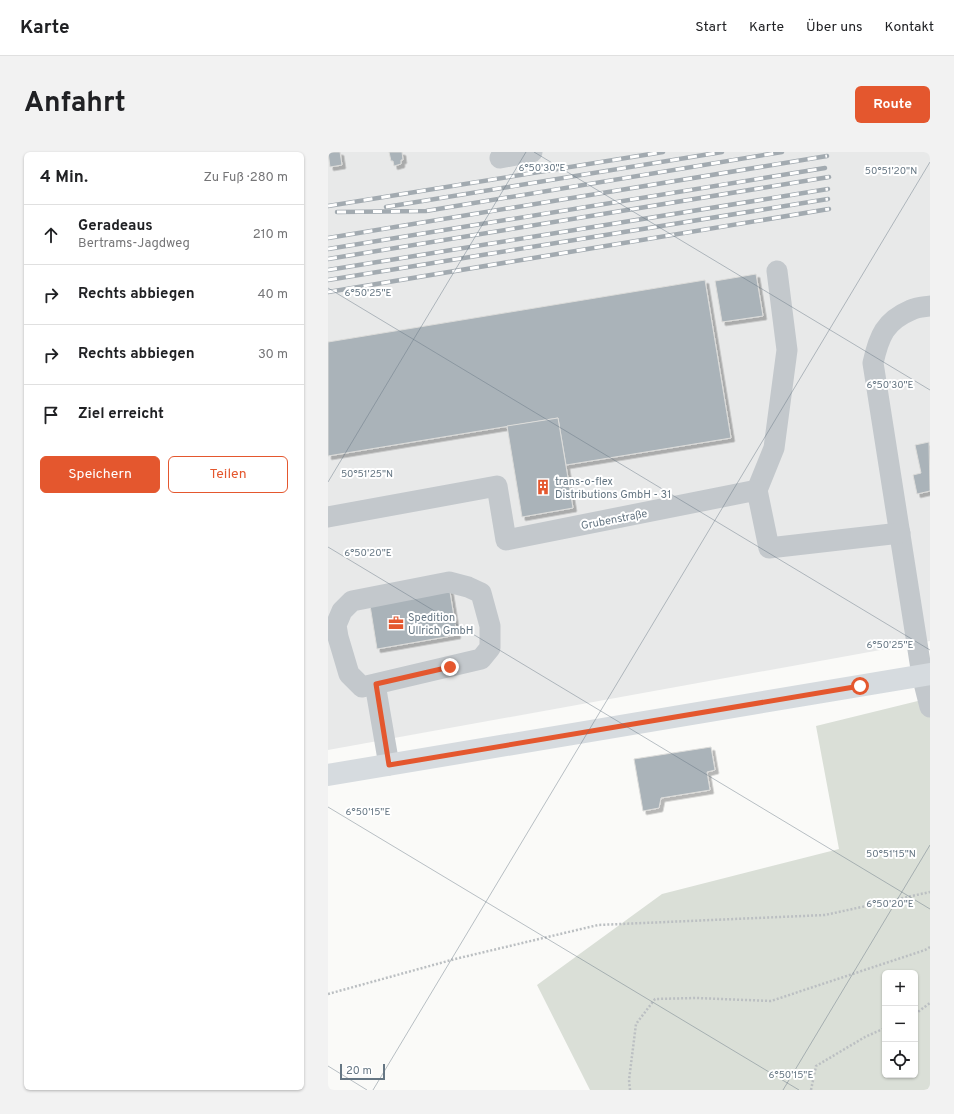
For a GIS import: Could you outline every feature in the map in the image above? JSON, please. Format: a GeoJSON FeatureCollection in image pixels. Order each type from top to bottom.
{"type":"FeatureCollection","features":[{"type":"Feature","properties":{"kind":"main road"},"geometry":{"type":"LineString","coordinates":[[328,775],[926,674]]}},
{"type":"Feature","properties":{"kind":"street"},"geometry":{"type":"LineString","coordinates":[[500,158],[532,152]]}},
{"type":"Feature","properties":{"kind":"street"},"geometry":{"type":"LineString","coordinates":[[777,271],[787,350],[774,448],[757,490],[769,548],[900,533]]}},
{"type":"Feature","properties":{"kind":"street"},"geometry":{"type":"LineString","coordinates":[[930,306],[912,309],[893,320],[882,332],[873,363],[900,533],[926,674],[930,707]]}},
{"type":"Feature","properties":{"kind":"street","name":"Grubenstraße"},"geometry":{"type":"LineString","coordinates":[[328,517],[497,486],[506,540],[757,490]]}},
{"type":"Feature","properties":{"kind":"street"},"geometry":{"type":"LineString","coordinates":[[449,582],[468,587],[481,593],[490,626],[490,648],[481,659],[376,684],[362,687],[349,674],[338,637],[336,625],[342,611],[352,601],[449,582]]}},
{"type":"Feature","properties":{"kind":"street"},"geometry":{"type":"LineString","coordinates":[[376,684],[389,765]]}},
{"type":"Feature","properties":{"kind":"path"},"geometry":{"type":"LineString","coordinates":[[328,994],[455,959],[598,925],[824,915],[930,892]]}},
{"type":"Feature","properties":{"kind":"path"},"geometry":{"type":"LineString","coordinates":[[630,1090],[629,1080],[636,1024],[655,999],[696,998],[771,1001],[925,950],[930,947]]}},
{"type":"Feature","properties":{"kind":"path"},"geometry":{"type":"LineString","coordinates":[[918,1012],[930,1003]]}},
{"type":"Feature","properties":{"kind":"path"},"geometry":{"type":"LineString","coordinates":[[811,1090],[816,1066],[865,1037],[882,1029]]}},
{"type":"Feature","properties":{"kind":"shaded area"},"geometry":{"type":"Polygon","coordinates":[[[328,152],[930,152],[930,641],[328,750],[328,152]]]}},
{"type":"Feature","properties":{"kind":"shaded area"},"geometry":{"type":"Polygon","coordinates":[[[930,698],[930,1090],[590,1090],[537,985],[662,894],[839,849],[816,726],[930,698]]]}},
{"type":"Feature","properties":{"kind":"building"},"geometry":{"type":"Polygon","coordinates":[[[328,152],[340,152],[342,165],[330,167],[328,152]]]}},
{"type":"Feature","properties":{"kind":"building"},"geometry":{"type":"Polygon","coordinates":[[[389,152],[402,152],[403,160],[401,160],[401,164],[394,166],[389,152]]]}},
{"type":"Feature","properties":{"kind":"building"},"geometry":{"type":"Polygon","coordinates":[[[756,274],[763,316],[722,322],[715,281],[756,274]]]}},
{"type":"Feature","properties":{"kind":"building"},"geometry":{"type":"Polygon","coordinates":[[[705,280],[731,438],[566,465],[558,418],[328,456],[328,342],[705,280]]]}},
{"type":"Feature","properties":{"kind":"building","name":"trans-o-flex Distributions GmbH - 31"},"geometry":{"type":"Polygon","coordinates":[[[558,418],[573,508],[522,517],[507,426],[558,418]]]}},
{"type":"Feature","properties":{"kind":"building"},"geometry":{"type":"Polygon","coordinates":[[[929,442],[930,491],[917,494],[913,475],[921,473],[915,445],[929,442]]]}},
{"type":"Feature","properties":{"kind":"building"},"geometry":{"type":"Polygon","coordinates":[[[449,586],[457,635],[377,649],[369,599],[449,586]]]}},
{"type":"Feature","properties":{"kind":"building"},"geometry":{"type":"Polygon","coordinates":[[[711,747],[715,770],[707,772],[710,790],[661,798],[659,808],[643,811],[634,759],[711,747]]]}},
{"type":"Feature","properties":{"kind":"railway"},"geometry":{"type":"LineString","coordinates":[[328,206],[663,152]]}},
{"type":"Feature","properties":{"kind":"railway"},"geometry":{"type":"LineString","coordinates":[[386,207],[722,152]]}},
{"type":"Feature","properties":{"kind":"railway"},"geometry":{"type":"LineString","coordinates":[[337,212],[426,211],[782,152]]}},
{"type":"Feature","properties":{"kind":"railway"},"geometry":{"type":"LineString","coordinates":[[328,238],[827,156]]}},
{"type":"Feature","properties":{"kind":"railway"},"geometry":{"type":"LineString","coordinates":[[328,249],[825,168]]}},
{"type":"Feature","properties":{"kind":"railway"},"geometry":{"type":"LineString","coordinates":[[328,259],[829,177]]}},
{"type":"Feature","properties":{"kind":"railway"},"geometry":{"type":"LineString","coordinates":[[328,270],[828,189]]}},
{"type":"Feature","properties":{"kind":"railway"},"geometry":{"type":"LineString","coordinates":[[328,280],[828,199]]}},
{"type":"Feature","properties":{"kind":"railway"},"geometry":{"type":"LineString","coordinates":[[328,292],[829,209]]}},
{"type":"Feature","properties":{"kind":"place","name":"trans-o-flex Distributions GmbH - 31"},"geometry":{"type":"Point","coordinates":[543,487]}},
{"type":"Feature","properties":{"kind":"place","name":"Spedition Ullrich GmbH"},"geometry":{"type":"Point","coordinates":[396,623]}},
{"type":"Feature","properties":{"kind":"route"},"geometry":{"type":"LineString","coordinates":[[450,667],[376,684],[389,765],[860,686]]}}]}
